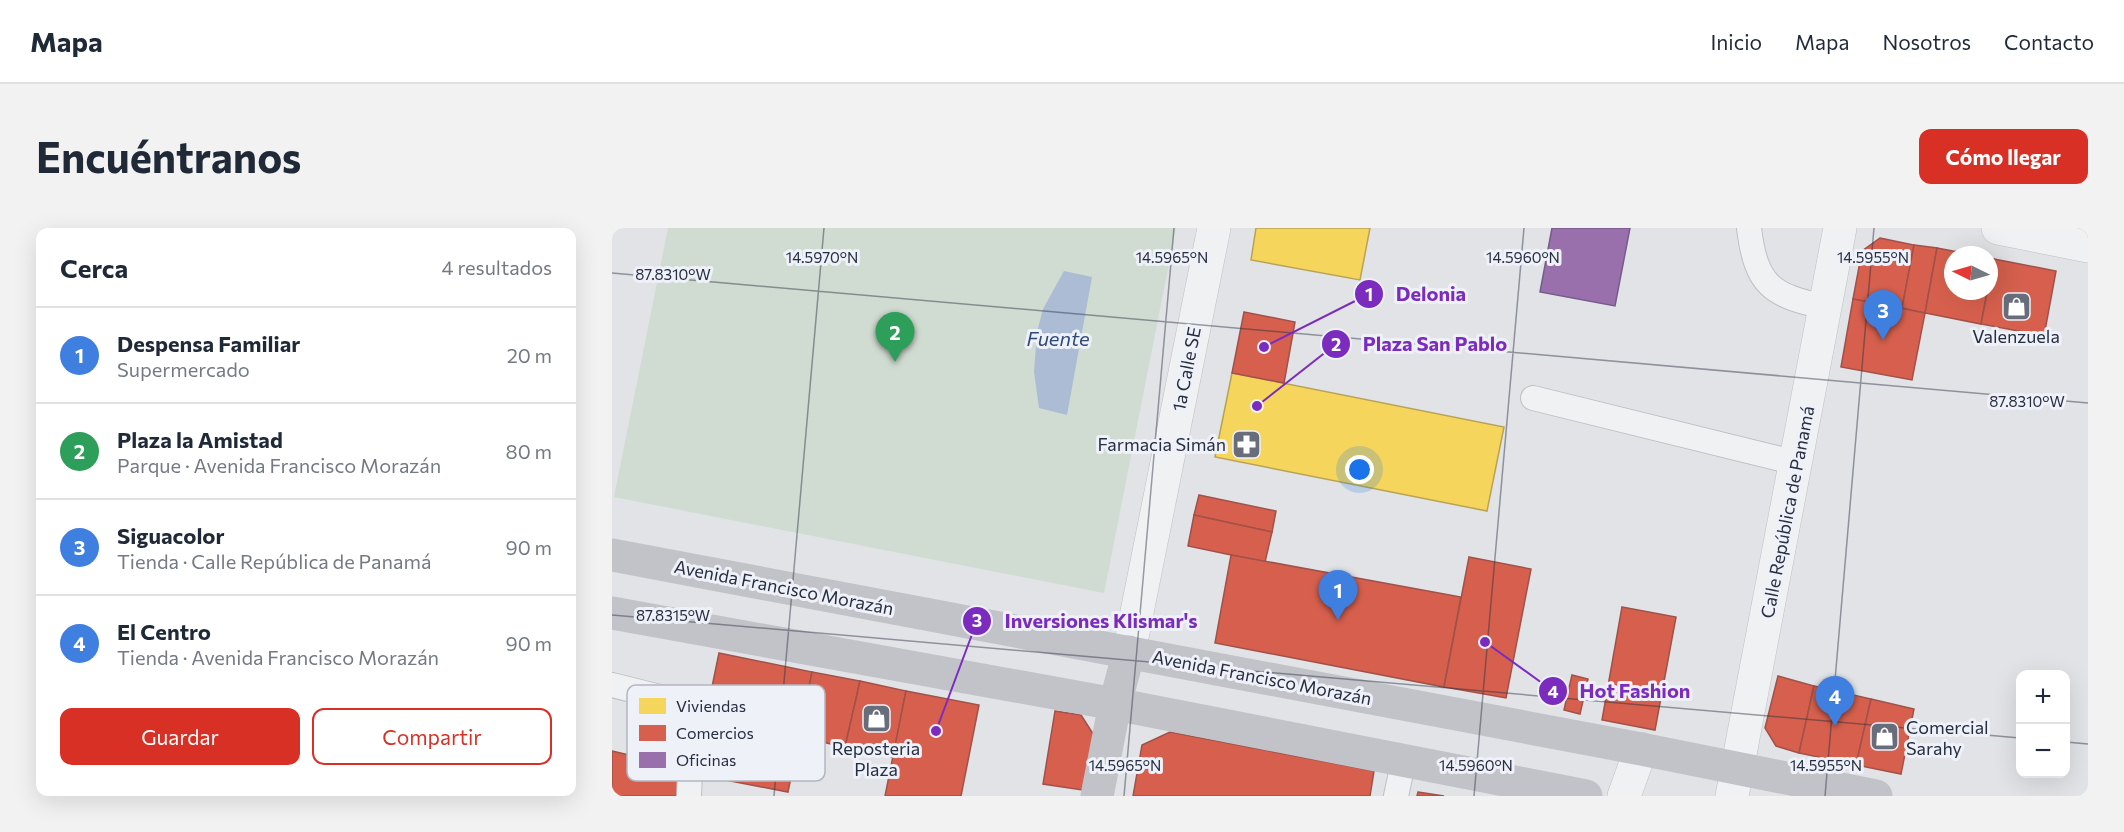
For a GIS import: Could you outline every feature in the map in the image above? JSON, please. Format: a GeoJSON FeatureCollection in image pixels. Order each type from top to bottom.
{"type":"FeatureCollection","features":[{"type":"Feature","properties":{"kind":"main road","name":"Avenida Francisco Morazán"},"geometry":{"type":"LineString","coordinates":[[612,555],[1641,749],[1735,782],[1876,796]]}},
{"type":"Feature","properties":{"kind":"main road"},"geometry":{"type":"LineString","coordinates":[[612,613],[1115,704],[1586,796]]}},
{"type":"Feature","properties":{"kind":"main road"},"geometry":{"type":"LineString","coordinates":[[1097,796],[1115,704],[1129,652]]}},
{"type":"Feature","properties":{"kind":"street","name":"1a Calle SE"},"geometry":{"type":"LineString","coordinates":[[1129,652],[1214,228]]}},
{"type":"Feature","properties":{"kind":"street","name":"Calle República de Panamá"},"geometry":{"type":"LineString","coordinates":[[1735,782],[1840,228]]}},
{"type":"Feature","properties":{"kind":"street"},"geometry":{"type":"LineString","coordinates":[[1998,228],[2088,246]]}},
{"type":"Feature","properties":{"kind":"street"},"geometry":{"type":"LineString","coordinates":[[1624,796],[1641,749]]}},
{"type":"Feature","properties":{"kind":"lane"},"geometry":{"type":"LineString","coordinates":[[1749,228],[1753,259],[1769,287],[1793,300],[1826,307]]}},
{"type":"Feature","properties":{"kind":"lane"},"geometry":{"type":"LineString","coordinates":[[1533,398],[1797,463]]}},
{"type":"Feature","properties":{"kind":"lane"},"geometry":{"type":"LineString","coordinates":[[612,685],[627,689]]}},
{"type":"Feature","properties":{"kind":"lane"},"geometry":{"type":"LineString","coordinates":[[1396,796],[1404,759]]}},
{"type":"Feature","properties":{"kind":"lane"},"geometry":{"type":"LineString","coordinates":[[689,796],[690,781]]}},
{"type":"Feature","properties":{"kind":"shaded area"},"geometry":{"type":"Polygon","coordinates":[[[668,228],[1176,228],[1104,593],[614,497],[668,228]]]}},
{"type":"Feature","properties":{"kind":"water","name":"Fuente"},"geometry":{"type":"Polygon","coordinates":[[[1064,271],[1092,277],[1067,415],[1039,408],[1034,372],[1037,332],[1043,309],[1064,271]]]}},
{"type":"Feature","properties":{"kind":"building: Viviendas"},"geometry":{"type":"Polygon","coordinates":[[[1256,228],[1370,228],[1360,280],[1251,260],[1256,228]]]}},
{"type":"Feature","properties":{"kind":"building: Viviendas"},"geometry":{"type":"Polygon","coordinates":[[[1232,373],[1504,427],[1487,511],[1215,457],[1232,373]]]}},
{"type":"Feature","properties":{"kind":"building: Comercios"},"geometry":{"type":"Polygon","coordinates":[[[1880,238],[1914,245],[1902,308],[1853,299],[1862,251],[1880,238]]]}},
{"type":"Feature","properties":{"kind":"building: Comercios"},"geometry":{"type":"Polygon","coordinates":[[[1914,245],[1937,248],[1925,313],[1902,308],[1914,245]]]}},
{"type":"Feature","properties":{"kind":"building: Comercios"},"geometry":{"type":"Polygon","coordinates":[[[1937,248],[1944,249],[1944,300],[1985,300],[1981,324],[1925,313],[1937,248]]]}},
{"type":"Feature","properties":{"kind":"building: Comercios","name":"Valenzuela"},"geometry":{"type":"Polygon","coordinates":[[[1998,260],[2056,271],[2044,336],[1981,324],[1986,300],[1998,300],[1998,260]]]}},
{"type":"Feature","properties":{"kind":"building: Comercios"},"geometry":{"type":"Polygon","coordinates":[[[1853,299],[1925,313],[1912,380],[1841,367],[1853,299]]]}},
{"type":"Feature","properties":{"kind":"building: Comercios"},"geometry":{"type":"Polygon","coordinates":[[[1244,312],[1295,322],[1284,383],[1232,373],[1244,312]]]}},
{"type":"Feature","properties":{"kind":"building: Comercios"},"geometry":{"type":"Polygon","coordinates":[[[1199,495],[1276,511],[1272,532],[1194,515],[1199,495]]]}},
{"type":"Feature","properties":{"kind":"building: Comercios"},"geometry":{"type":"Polygon","coordinates":[[[1194,515],[1272,532],[1265,562],[1188,546],[1194,515]]]}},
{"type":"Feature","properties":{"kind":"building: Comercios"},"geometry":{"type":"Polygon","coordinates":[[[1231,555],[1461,597],[1444,687],[1215,643],[1231,555]]]}},
{"type":"Feature","properties":{"kind":"building: Comercios"},"geometry":{"type":"Polygon","coordinates":[[[1469,557],[1531,569],[1506,698],[1444,687],[1469,557]]]}},
{"type":"Feature","properties":{"kind":"building: Comercios"},"geometry":{"type":"Polygon","coordinates":[[[1622,607],[1676,617],[1655,730],[1602,720],[1622,607]]]}},
{"type":"Feature","properties":{"kind":"building: Comercios"},"geometry":{"type":"Polygon","coordinates":[[[719,653],[812,672],[809,685],[712,685],[719,653]]]}},
{"type":"Feature","properties":{"kind":"building: Comercios"},"geometry":{"type":"Polygon","coordinates":[[[812,672],[860,681],[845,747],[825,743],[825,685],[809,685],[812,672]]]}},
{"type":"Feature","properties":{"kind":"building: Comercios"},"geometry":{"type":"Polygon","coordinates":[[[1572,675],[1588,679],[1580,714],[1564,710],[1572,675]]]}},
{"type":"Feature","properties":{"kind":"building: Comercios"},"geometry":{"type":"Polygon","coordinates":[[[1778,676],[1814,686],[1799,753],[1776,746],[1765,728],[1778,676]]]}},
{"type":"Feature","properties":{"kind":"building: Comercios","name":"Reposteria Plaza"},"geometry":{"type":"Polygon","coordinates":[[[860,681],[906,691],[893,757],[845,747],[860,681]]]}},
{"type":"Feature","properties":{"kind":"building: Comercios"},"geometry":{"type":"Polygon","coordinates":[[[1814,686],[1871,699],[1856,765],[1799,753],[1814,686]]]}},
{"type":"Feature","properties":{"kind":"building: Comercios"},"geometry":{"type":"Polygon","coordinates":[[[906,691],[979,705],[961,796],[885,796],[906,691]]]}},
{"type":"Feature","properties":{"kind":"building: Comercios","name":"Comercial Sarahy"},"geometry":{"type":"Polygon","coordinates":[[[1871,699],[1914,709],[1901,774],[1856,765],[1871,699]]]}},
{"type":"Feature","properties":{"kind":"building: Comercios"},"geometry":{"type":"Polygon","coordinates":[[[1055,711],[1081,715],[1097,740],[1089,791],[1043,784],[1055,711]]]}},
{"type":"Feature","properties":{"kind":"building: Comercios"},"geometry":{"type":"Polygon","coordinates":[[[1170,732],[1374,771],[1370,796],[1133,796],[1142,745],[1170,732]]]}},
{"type":"Feature","properties":{"kind":"building: Comercios"},"geometry":{"type":"Polygon","coordinates":[[[612,751],[627,754],[627,781],[682,781],[679,796],[612,796],[612,751]]]}},
{"type":"Feature","properties":{"kind":"building: Comercios"},"geometry":{"type":"Polygon","coordinates":[[[731,781],[790,781],[788,792],[731,781]]]}},
{"type":"Feature","properties":{"kind":"building: Comercios"},"geometry":{"type":"Polygon","coordinates":[[[1418,792],[1444,796],[1417,796],[1418,792]]]}},
{"type":"Feature","properties":{"kind":"building: Oficinas"},"geometry":{"type":"Polygon","coordinates":[[[1552,228],[1630,228],[1615,306],[1540,292],[1552,228]]]}},
{"type":"Feature","properties":{"kind":"place","name":"Valenzuela"},"geometry":{"type":"Point","coordinates":[2016,307]}},
{"type":"Feature","properties":{"kind":"place","name":"Siguacolor"},"geometry":{"type":"Point","coordinates":[1883,340]}},
{"type":"Feature","properties":{"kind":"place","name":"Delonia"},"geometry":{"type":"Point","coordinates":[1264,347]}},
{"type":"Feature","properties":{"kind":"place","name":"Plaza la Amistad"},"geometry":{"type":"Point","coordinates":[895,362]}},
{"type":"Feature","properties":{"kind":"place","name":"Plaza San Pablo"},"geometry":{"type":"Point","coordinates":[1257,406]}},
{"type":"Feature","properties":{"kind":"place","name":"Farmacia Simán"},"geometry":{"type":"Point","coordinates":[1247,444]}},
{"type":"Feature","properties":{"kind":"place","name":"Despensa Familiar"},"geometry":{"type":"Point","coordinates":[1338,620]}},
{"type":"Feature","properties":{"kind":"place","name":"Hot Fashion"},"geometry":{"type":"Point","coordinates":[1485,642]}},
{"type":"Feature","properties":{"kind":"place","name":"Reposteria Plaza"},"geometry":{"type":"Point","coordinates":[876,719]}},
{"type":"Feature","properties":{"kind":"place","name":"El Centro"},"geometry":{"type":"Point","coordinates":[1835,726]}},
{"type":"Feature","properties":{"kind":"place","name":"Inversiones Klismar's"},"geometry":{"type":"Point","coordinates":[936,731]}},
{"type":"Feature","properties":{"kind":"place","name":"Comercial Sarahy"},"geometry":{"type":"Point","coordinates":[1885,737]}}]}
